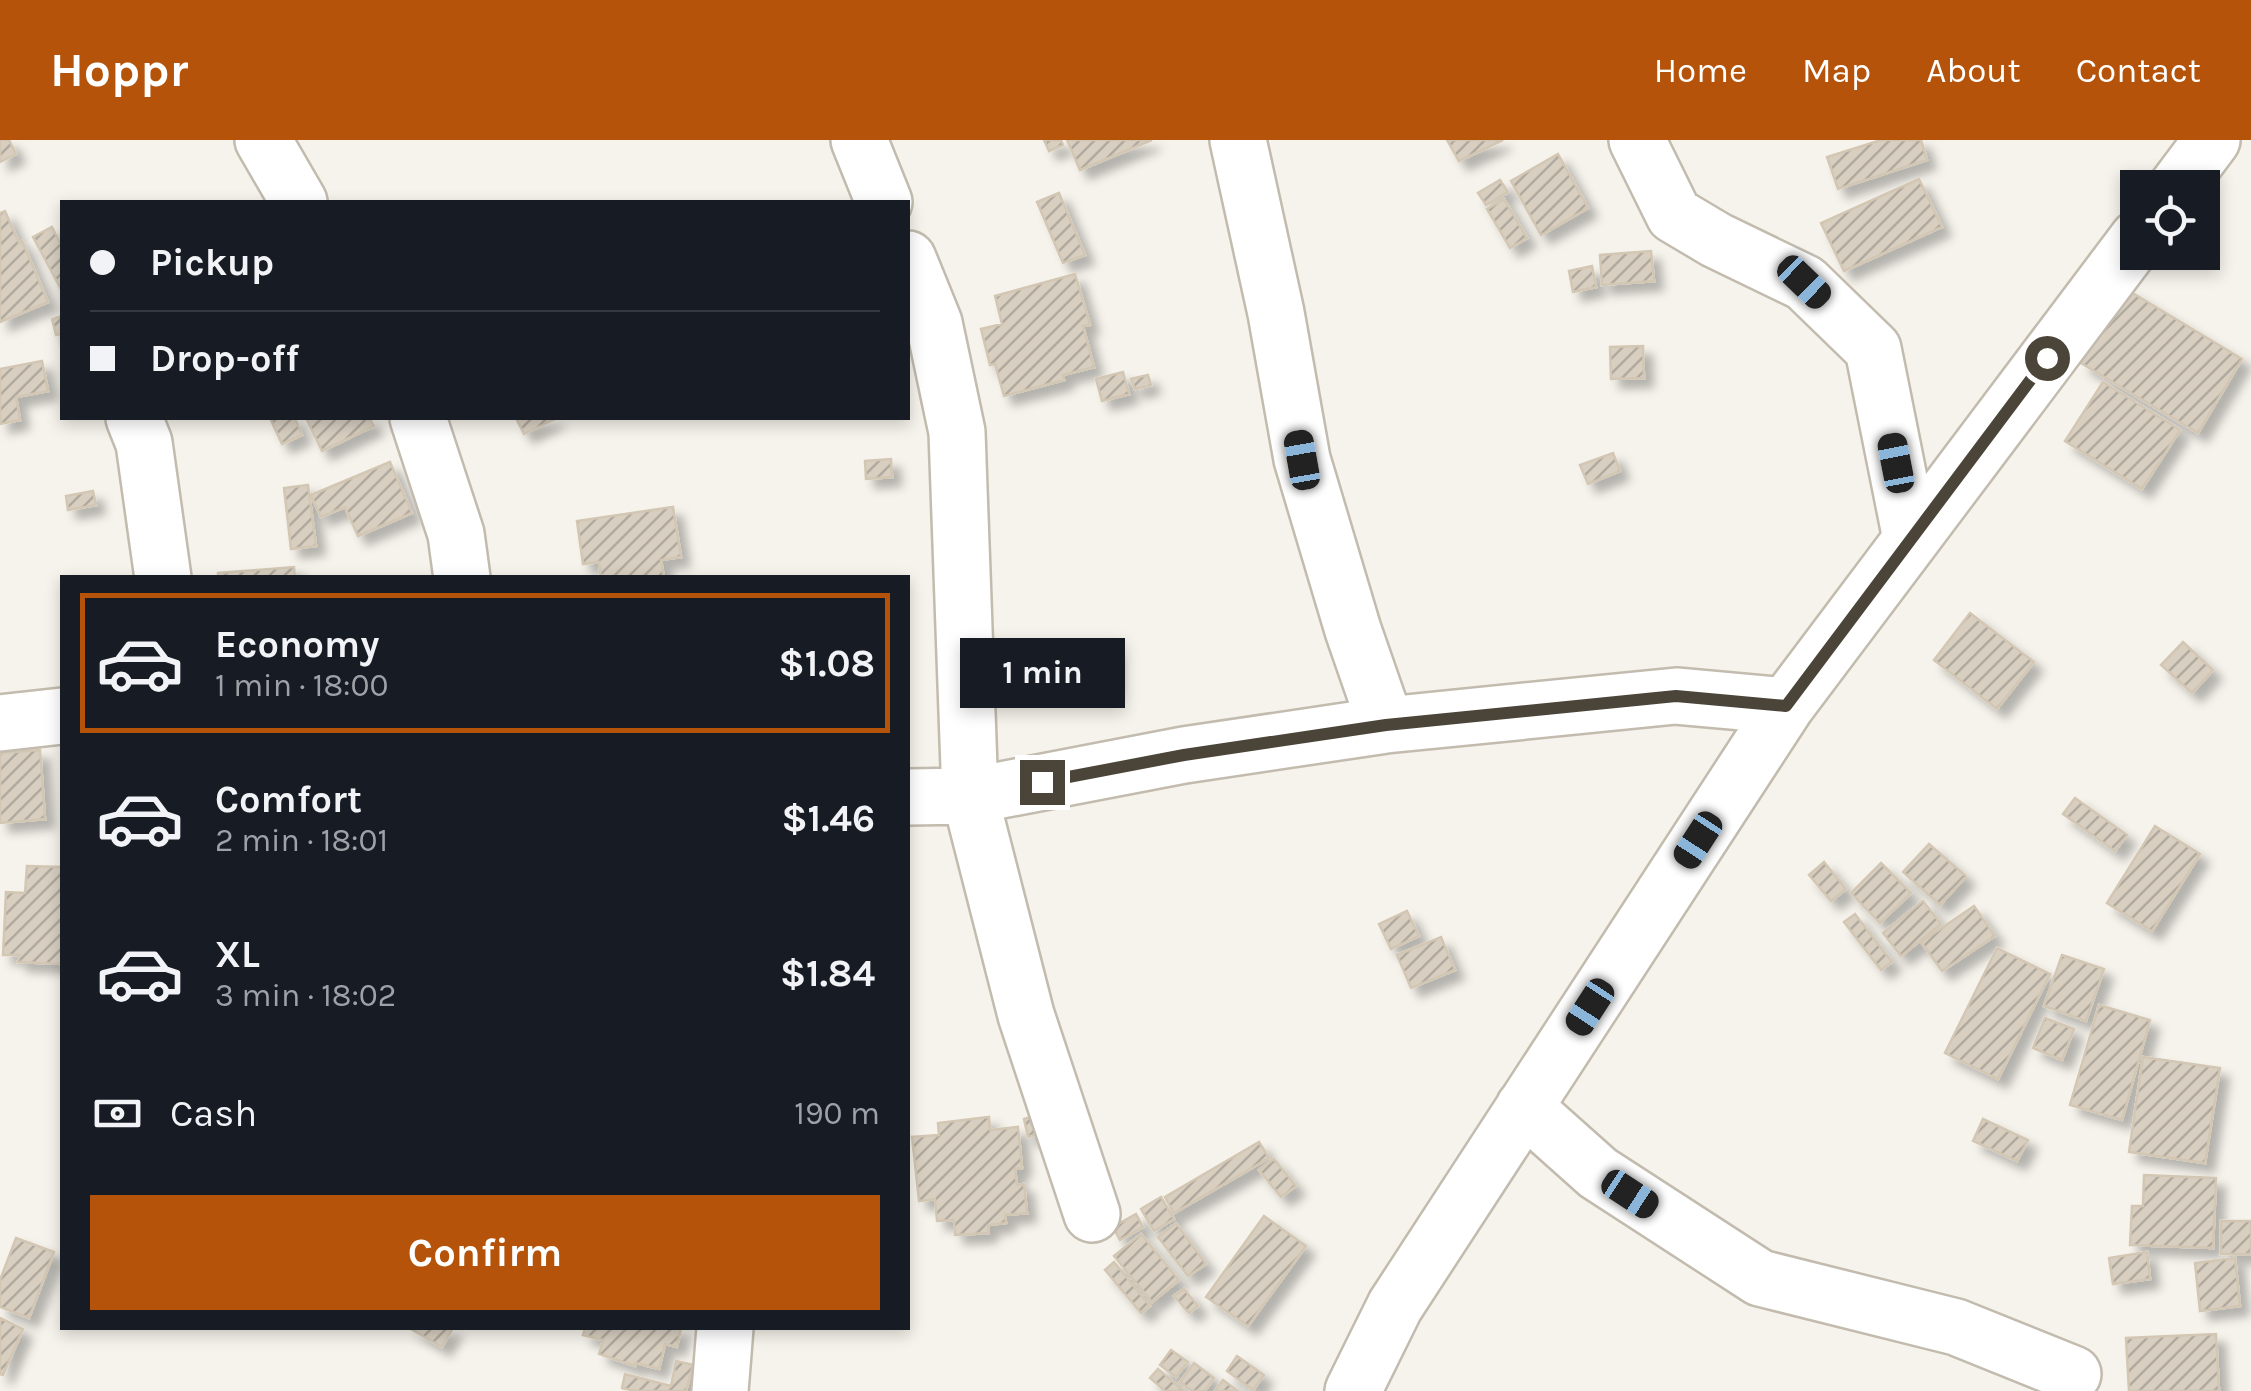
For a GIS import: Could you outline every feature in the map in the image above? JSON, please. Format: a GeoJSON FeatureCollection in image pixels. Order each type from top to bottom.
{"type":"FeatureCollection","features":[{"type":"Feature","properties":{"kind":"street"},"geometry":{"type":"LineString","coordinates":[[262,140],[298,200]]}},
{"type":"Feature","properties":{"kind":"street"},"geometry":{"type":"LineString","coordinates":[[859,140],[883,200]]}},
{"type":"Feature","properties":{"kind":"street"},"geometry":{"type":"LineString","coordinates":[[1238,140],[1272,294],[1302,460],[1386,725]]}},
{"type":"Feature","properties":{"kind":"street"},"geometry":{"type":"LineString","coordinates":[[1637,140],[1674,215],[1804,282],[1873,349],[1911,539]]}},
{"type":"Feature","properties":{"kind":"street"},"geometry":{"type":"LineString","coordinates":[[2190,170],[2212,140]]}},
{"type":"Feature","properties":{"kind":"street"},"geometry":{"type":"LineString","coordinates":[[1353,1391],[1395,1306],[1786,706],[2120,262]]}},
{"type":"Feature","properties":{"kind":"street"},"geometry":{"type":"LineString","coordinates":[[910,264],[934,323],[957,432],[970,796],[1026,1015],[1092,1214]]}},
{"type":"Feature","properties":{"kind":"street"},"geometry":{"type":"LineString","coordinates":[[135,420],[144,443],[163,575]]}},
{"type":"Feature","properties":{"kind":"street"},"geometry":{"type":"LineString","coordinates":[[419,420],[456,534],[462,575]]}},
{"type":"Feature","properties":{"kind":"street"},"geometry":{"type":"LineString","coordinates":[[910,797],[970,796],[1184,755],[1386,725],[1676,696],[1786,706]]}},
{"type":"Feature","properties":{"kind":"street"},"geometry":{"type":"LineString","coordinates":[[0,724],[60,716]]}},
{"type":"Feature","properties":{"kind":"street"},"geometry":{"type":"LineString","coordinates":[[1524,1108],[1598,1174],[1760,1278],[1956,1327],[2072,1374]]}},
{"type":"Feature","properties":{"kind":"street"},"geometry":{"type":"LineString","coordinates":[[720,1391],[725,1330]]}},
{"type":"Feature","properties":{"kind":"building"},"geometry":{"type":"Polygon","coordinates":[[[0,140],[9,140],[16,154],[0,162],[0,140]]]}},
{"type":"Feature","properties":{"kind":"building"},"geometry":{"type":"Polygon","coordinates":[[[1044,140],[1061,140],[1063,145],[1049,151],[1044,140]]]}},
{"type":"Feature","properties":{"kind":"building"},"geometry":{"type":"Polygon","coordinates":[[[1067,140],[1152,140],[1080,170],[1067,140]]]}},
{"type":"Feature","properties":{"kind":"building"},"geometry":{"type":"Polygon","coordinates":[[[1447,140],[1503,140],[1459,161],[1447,140]]]}},
{"type":"Feature","properties":{"kind":"building"},"geometry":{"type":"Polygon","coordinates":[[[1881,140],[1921,140],[1927,160],[1838,189],[1827,157],[1881,140]]]}},
{"type":"Feature","properties":{"kind":"building"},"geometry":{"type":"Polygon","coordinates":[[[1558,154],[1588,208],[1541,235],[1511,181],[1558,154]]]}},
{"type":"Feature","properties":{"kind":"building"},"geometry":{"type":"Polygon","coordinates":[[[1919,179],[1942,227],[1844,271],[1821,223],[1919,179]]]}},
{"type":"Feature","properties":{"kind":"building"},"geometry":{"type":"Polygon","coordinates":[[[1500,180],[1508,192],[1486,205],[1478,193],[1500,180]]]}},
{"type":"Feature","properties":{"kind":"building"},"geometry":{"type":"Polygon","coordinates":[[[1059,193],[1085,255],[1063,263],[1037,202],[1059,193]]]}},
{"type":"Feature","properties":{"kind":"building"},"geometry":{"type":"Polygon","coordinates":[[[1504,199],[1527,238],[1510,248],[1487,209],[1504,199]]]}},
{"type":"Feature","properties":{"kind":"building"},"geometry":{"type":"Polygon","coordinates":[[[5,211],[48,302],[0,322],[0,213],[5,211]]]}},
{"type":"Feature","properties":{"kind":"building"},"geometry":{"type":"Polygon","coordinates":[[[52,227],[60,243],[60,287],[33,237],[52,227]]]}},
{"type":"Feature","properties":{"kind":"building"},"geometry":{"type":"Polygon","coordinates":[[[1651,251],[1654,281],[1602,285],[1600,255],[1651,251]]]}},
{"type":"Feature","properties":{"kind":"building"},"geometry":{"type":"Polygon","coordinates":[[[1592,266],[1596,287],[1573,292],[1569,271],[1592,266]]]}},
{"type":"Feature","properties":{"kind":"building"},"geometry":{"type":"Polygon","coordinates":[[[1075,274],[1090,325],[1083,326],[1094,367],[1063,375],[1064,380],[1004,396],[995,364],[990,365],[981,329],[1002,324],[995,296],[1075,274]]]}},
{"type":"Feature","properties":{"kind":"building"},"geometry":{"type":"Polygon","coordinates":[[[2126,289],[2242,359],[2198,433],[2081,363],[2126,289]]]}},
{"type":"Feature","properties":{"kind":"building"},"geometry":{"type":"Polygon","coordinates":[[[60,317],[60,334],[56,335],[52,319],[60,317]]]}},
{"type":"Feature","properties":{"kind":"building"},"geometry":{"type":"Polygon","coordinates":[[[1643,346],[1644,378],[1611,379],[1610,347],[1643,346]]]}},
{"type":"Feature","properties":{"kind":"building"},"geometry":{"type":"Polygon","coordinates":[[[42,361],[48,391],[16,397],[20,420],[0,424],[0,369],[42,361]]]}},
{"type":"Feature","properties":{"kind":"building"},"geometry":{"type":"Polygon","coordinates":[[[1123,372],[1129,394],[1102,401],[1096,379],[1123,372]]]}},
{"type":"Feature","properties":{"kind":"building"},"geometry":{"type":"Polygon","coordinates":[[[1148,375],[1151,385],[1135,389],[1131,379],[1148,375]]]}},
{"type":"Feature","properties":{"kind":"building"},"geometry":{"type":"Polygon","coordinates":[[[2103,382],[2180,430],[2142,489],[2065,441],[2103,382]]]}},
{"type":"Feature","properties":{"kind":"building"},"geometry":{"type":"Polygon","coordinates":[[[271,420],[296,420],[302,435],[282,444],[271,420]]]}},
{"type":"Feature","properties":{"kind":"building"},"geometry":{"type":"Polygon","coordinates":[[[307,420],[370,420],[374,426],[322,451],[307,420]]]}},
{"type":"Feature","properties":{"kind":"building"},"geometry":{"type":"Polygon","coordinates":[[[517,420],[553,420],[524,434],[517,420]]]}},
{"type":"Feature","properties":{"kind":"building"},"geometry":{"type":"Polygon","coordinates":[[[1613,453],[1620,471],[1588,484],[1580,465],[1613,453]]]}},
{"type":"Feature","properties":{"kind":"building"},"geometry":{"type":"Polygon","coordinates":[[[891,459],[892,477],[866,479],[865,461],[891,459]]]}},
{"type":"Feature","properties":{"kind":"building"},"geometry":{"type":"Polygon","coordinates":[[[390,462],[412,513],[358,536],[345,507],[321,517],[311,495],[390,462]]]}},
{"type":"Feature","properties":{"kind":"building"},"geometry":{"type":"Polygon","coordinates":[[[308,485],[316,546],[291,549],[284,488],[308,485]]]}},
{"type":"Feature","properties":{"kind":"building"},"geometry":{"type":"Polygon","coordinates":[[[93,491],[96,505],[68,510],[66,496],[93,491]]]}},
{"type":"Feature","properties":{"kind":"building"},"geometry":{"type":"Polygon","coordinates":[[[673,507],[681,557],[661,560],[664,575],[601,575],[599,562],[583,564],[577,521],[673,507]]]}},
{"type":"Feature","properties":{"kind":"building"},"geometry":{"type":"Polygon","coordinates":[[[294,567],[295,575],[218,575],[294,567]]]}},
{"type":"Feature","properties":{"kind":"building"},"geometry":{"type":"Polygon","coordinates":[[[1970,613],[2034,662],[1997,709],[1934,660],[1970,613]]]}},
{"type":"Feature","properties":{"kind":"building"},"geometry":{"type":"Polygon","coordinates":[[[2183,642],[2213,670],[2192,693],[2161,665],[2183,642]]]}},
{"type":"Feature","properties":{"kind":"building"},"geometry":{"type":"Polygon","coordinates":[[[1112,650],[1112,686],[1077,686],[1077,651],[1112,650]]]}},
{"type":"Feature","properties":{"kind":"building"},"geometry":{"type":"Polygon","coordinates":[[[40,750],[45,819],[0,823],[0,753],[40,750]]]}},
{"type":"Feature","properties":{"kind":"building"},"geometry":{"type":"Polygon","coordinates":[[[2075,798],[2127,835],[2115,851],[2063,814],[2075,798]]]}},
{"type":"Feature","properties":{"kind":"building"},"geometry":{"type":"Polygon","coordinates":[[[2155,826],[2200,854],[2152,931],[2107,903],[2155,826]]]}},
{"type":"Feature","properties":{"kind":"building"},"geometry":{"type":"Polygon","coordinates":[[[1929,844],[1966,876],[1940,905],[1903,872],[1929,844]]]}},
{"type":"Feature","properties":{"kind":"building"},"geometry":{"type":"Polygon","coordinates":[[[1824,862],[1846,889],[1831,901],[1809,875],[1824,862]]]}},
{"type":"Feature","properties":{"kind":"building"},"geometry":{"type":"Polygon","coordinates":[[[1881,863],[1911,893],[1880,923],[1851,893],[1881,863]]]}},
{"type":"Feature","properties":{"kind":"building"},"geometry":{"type":"Polygon","coordinates":[[[27,866],[60,867],[60,964],[18,962],[19,955],[3,955],[6,892],[25,893],[27,866]]]}},
{"type":"Feature","properties":{"kind":"building"},"geometry":{"type":"Polygon","coordinates":[[[1923,901],[1941,924],[1901,956],[1883,933],[1923,901]]]}},
{"type":"Feature","properties":{"kind":"building"},"geometry":{"type":"Polygon","coordinates":[[[1974,906],[1995,936],[1942,971],[1921,942],[1974,906]]]}},
{"type":"Feature","properties":{"kind":"building"},"geometry":{"type":"Polygon","coordinates":[[[1407,911],[1419,936],[1391,949],[1379,924],[1407,911]]]}},
{"type":"Feature","properties":{"kind":"building"},"geometry":{"type":"Polygon","coordinates":[[[1855,914],[1892,962],[1881,970],[1844,922],[1855,914]]]}},
{"type":"Feature","properties":{"kind":"building"},"geometry":{"type":"Polygon","coordinates":[[[1441,937],[1455,970],[1411,988],[1397,955],[1441,937]]]}},
{"type":"Feature","properties":{"kind":"building"},"geometry":{"type":"Polygon","coordinates":[[[1997,948],[2050,974],[1998,1079],[1945,1053],[1997,948]]]}},
{"type":"Feature","properties":{"kind":"building"},"geometry":{"type":"Polygon","coordinates":[[[2062,955],[2104,969],[2086,1021],[2044,1006],[2062,955]]]}},
{"type":"Feature","properties":{"kind":"building"},"geometry":{"type":"Polygon","coordinates":[[[2099,1005],[2150,1020],[2122,1120],[2070,1105],[2099,1005]]]}},
{"type":"Feature","properties":{"kind":"building"},"geometry":{"type":"Polygon","coordinates":[[[2045,1018],[2074,1029],[2062,1060],[2033,1048],[2045,1018]]]}},
{"type":"Feature","properties":{"kind":"building"},"geometry":{"type":"Polygon","coordinates":[[[2143,1057],[2220,1068],[2205,1163],[2129,1152],[2143,1057]]]}},
{"type":"Feature","properties":{"kind":"building"},"geometry":{"type":"Polygon","coordinates":[[[1036,1115],[1041,1133],[1028,1137],[1024,1119],[1036,1115]]]}},
{"type":"Feature","properties":{"kind":"building"},"geometry":{"type":"Polygon","coordinates":[[[989,1117],[990,1130],[1018,1127],[1022,1168],[1015,1169],[1017,1185],[1024,1184],[1027,1213],[1005,1215],[1006,1223],[988,1225],[988,1233],[955,1235],[954,1220],[937,1221],[935,1199],[919,1201],[912,1137],[939,1135],[938,1123],[989,1117]]]}},
{"type":"Feature","properties":{"kind":"building"},"geometry":{"type":"Polygon","coordinates":[[[1983,1119],[2028,1140],[2017,1161],[1973,1141],[1983,1119]]]}},
{"type":"Feature","properties":{"kind":"building"},"geometry":{"type":"Polygon","coordinates":[[[1259,1142],[1269,1158],[1174,1213],[1165,1197],[1259,1142]]]}},
{"type":"Feature","properties":{"kind":"building"},"geometry":{"type":"Polygon","coordinates":[[[1274,1159],[1296,1186],[1281,1197],[1259,1170],[1274,1159]]]}},
{"type":"Feature","properties":{"kind":"building"},"geometry":{"type":"Polygon","coordinates":[[[2144,1175],[2216,1178],[2213,1248],[2130,1245],[2132,1206],[2143,1206],[2144,1175]]]}},
{"type":"Feature","properties":{"kind":"building"},"geometry":{"type":"Polygon","coordinates":[[[1161,1197],[1174,1219],[1154,1231],[1141,1209],[1161,1197]]]}},
{"type":"Feature","properties":{"kind":"building"},"geometry":{"type":"Polygon","coordinates":[[[1136,1214],[1143,1227],[1120,1240],[1113,1227],[1136,1214]]]}},
{"type":"Feature","properties":{"kind":"building"},"geometry":{"type":"Polygon","coordinates":[[[1264,1216],[1306,1246],[1248,1326],[1206,1297],[1264,1216]]]}},
{"type":"Feature","properties":{"kind":"building"},"geometry":{"type":"Polygon","coordinates":[[[2221,1221],[2251,1221],[2251,1254],[2221,1254],[2221,1221]]]}},
{"type":"Feature","properties":{"kind":"building"},"geometry":{"type":"Polygon","coordinates":[[[1176,1223],[1206,1264],[1188,1276],[1158,1237],[1176,1223]]]}},
{"type":"Feature","properties":{"kind":"building"},"geometry":{"type":"Polygon","coordinates":[[[1141,1234],[1179,1280],[1152,1302],[1114,1256],[1141,1234]]]}},
{"type":"Feature","properties":{"kind":"building"},"geometry":{"type":"Polygon","coordinates":[[[16,1238],[54,1252],[29,1318],[0,1307],[0,1280],[16,1238]]]}},
{"type":"Feature","properties":{"kind":"building"},"geometry":{"type":"Polygon","coordinates":[[[2147,1252],[2150,1279],[2113,1284],[2109,1258],[2147,1252]]]}},
{"type":"Feature","properties":{"kind":"building"},"geometry":{"type":"Polygon","coordinates":[[[2235,1258],[2240,1306],[2200,1311],[2195,1263],[2235,1258]]]}},
{"type":"Feature","properties":{"kind":"building"},"geometry":{"type":"Polygon","coordinates":[[[1114,1262],[1150,1306],[1141,1313],[1105,1270],[1114,1262]]]}},
{"type":"Feature","properties":{"kind":"building"},"geometry":{"type":"Polygon","coordinates":[[[1184,1289],[1198,1306],[1189,1313],[1174,1296],[1184,1289]]]}},
{"type":"Feature","properties":{"kind":"building"},"geometry":{"type":"Polygon","coordinates":[[[0,1318],[23,1329],[3,1375],[0,1374],[0,1318]]]}},
{"type":"Feature","properties":{"kind":"building"},"geometry":{"type":"Polygon","coordinates":[[[412,1330],[452,1330],[442,1347],[412,1330]]]}},
{"type":"Feature","properties":{"kind":"building"},"geometry":{"type":"Polygon","coordinates":[[[584,1330],[681,1330],[677,1347],[665,1344],[659,1369],[599,1354],[603,1340],[583,1335],[584,1330]]]}},
{"type":"Feature","properties":{"kind":"building"},"geometry":{"type":"Polygon","coordinates":[[[2216,1334],[2219,1391],[2129,1391],[2126,1338],[2216,1334]]]}},
{"type":"Feature","properties":{"kind":"building"},"geometry":{"type":"Polygon","coordinates":[[[1171,1350],[1188,1362],[1176,1377],[1160,1365],[1171,1350]]]}},
{"type":"Feature","properties":{"kind":"building"},"geometry":{"type":"Polygon","coordinates":[[[1237,1356],[1264,1375],[1253,1390],[1227,1371],[1237,1356]]]}},
{"type":"Feature","properties":{"kind":"building"},"geometry":{"type":"Polygon","coordinates":[[[676,1361],[693,1365],[686,1391],[622,1388],[625,1374],[671,1386],[676,1361]]]}},
{"type":"Feature","properties":{"kind":"building"},"geometry":{"type":"Polygon","coordinates":[[[1194,1363],[1214,1378],[1205,1391],[1192,1391],[1180,1382],[1194,1363]]]}},
{"type":"Feature","properties":{"kind":"building"},"geometry":{"type":"Polygon","coordinates":[[[1158,1369],[1184,1391],[1165,1391],[1150,1378],[1158,1369]]]}},
{"type":"Feature","properties":{"kind":"building"},"geometry":{"type":"Polygon","coordinates":[[[1223,1380],[1238,1391],[1215,1391],[1223,1380]]]}},
{"type":"Feature","properties":{"kind":"route"},"geometry":{"type":"LineString","coordinates":[[1042,782],[1184,755],[1386,725],[1676,696],[1786,706],[2047,358]]}}]}
